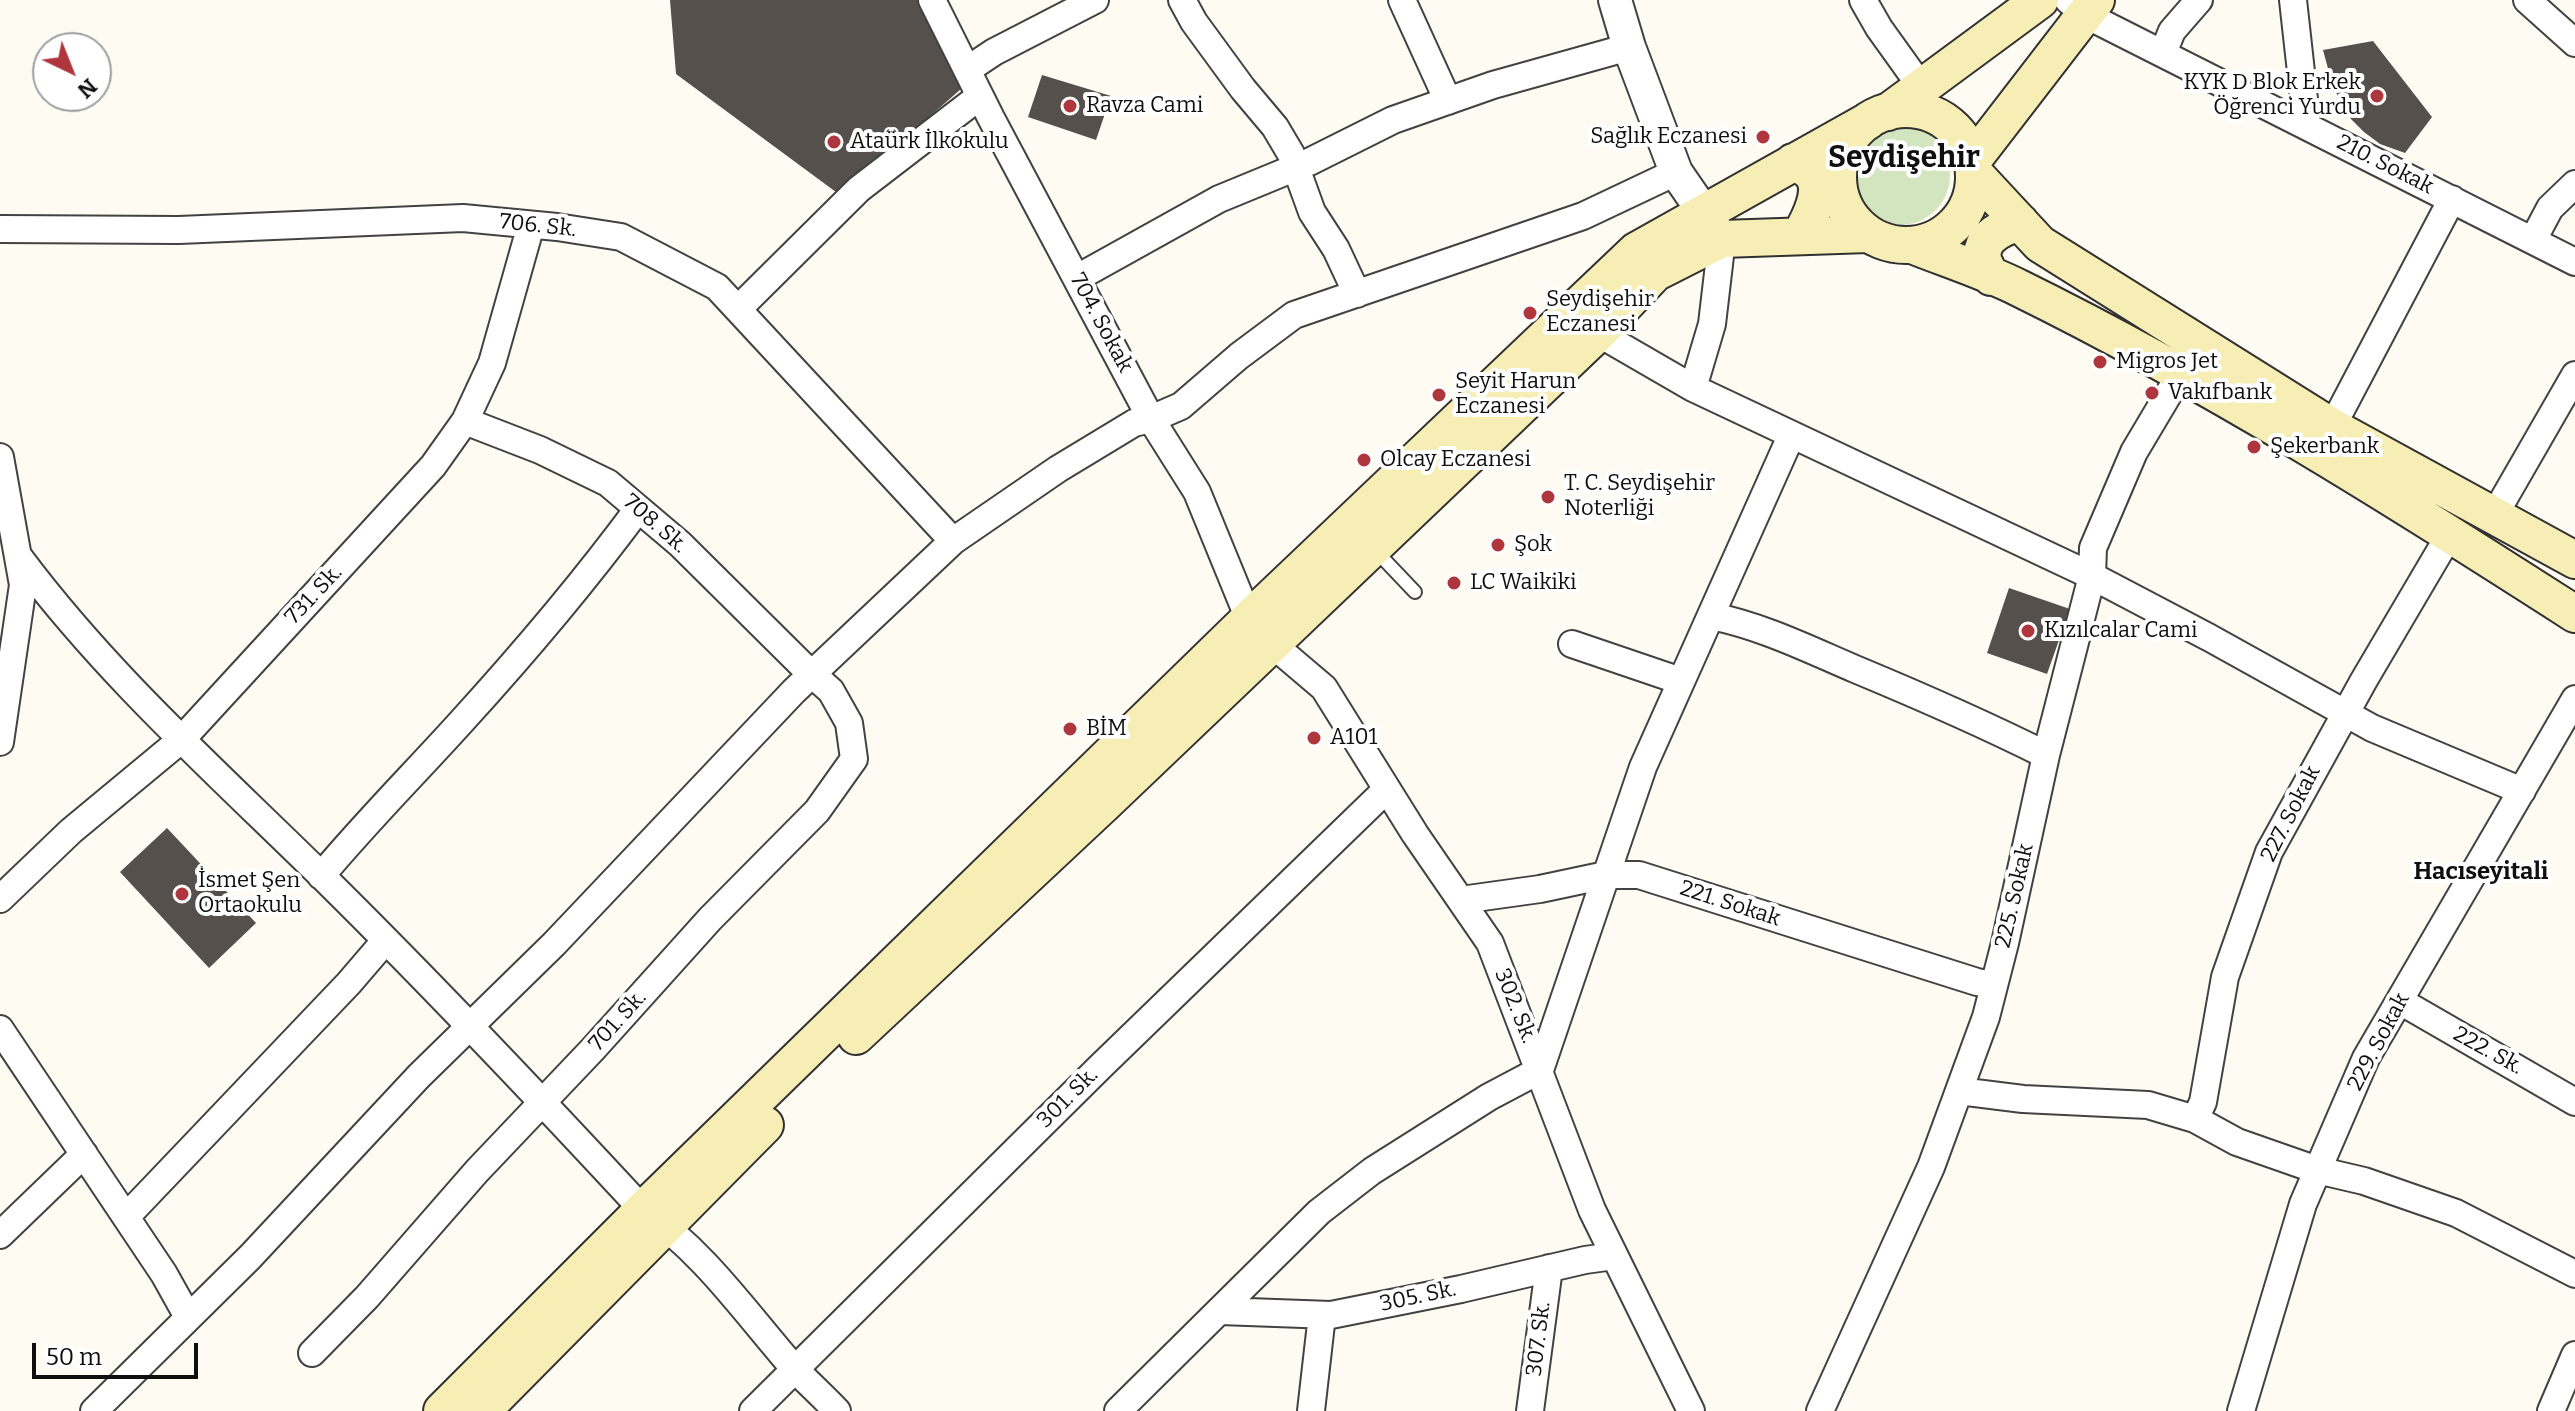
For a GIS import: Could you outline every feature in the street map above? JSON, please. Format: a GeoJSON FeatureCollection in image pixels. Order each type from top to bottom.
{"type":"FeatureCollection","features":[{"type":"Feature","properties":{"kind":"main road"},"geometry":{"type":"LineString","coordinates":[[1260,631],[1372,547],[1598,333],[1655,273],[1713,225],[1793,162],[1922,88],[2040,0]]}},
{"type":"Feature","properties":{"kind":"main road"},"geometry":{"type":"LineString","coordinates":[[1973,167],[2083,5]]}},
{"type":"Feature","properties":{"kind":"main road"},"geometry":{"type":"LineString","coordinates":[[1912,245],[1932,240],[1963,213],[1972,194],[1973,167],[1964,141],[1950,125],[1931,114],[1909,109],[1878,116],[1852,136],[1841,156],[1838,178],[1841,200],[1852,219],[1868,234],[1889,243],[1912,245],[2017,287],[2181,373],[2450,534],[2575,614]]}},
{"type":"Feature","properties":{"kind":"main road"},"geometry":{"type":"LineString","coordinates":[[1793,162],[1811,173],[1817,184],[1812,215],[1800,236]]}},
{"type":"Feature","properties":{"kind":"main road"},"geometry":{"type":"LineString","coordinates":[[1973,167],[2040,244],[2332,427],[2575,560]]}},
{"type":"Feature","properties":{"kind":"main road"},"geometry":{"type":"LineString","coordinates":[[1991,277],[1982,258],[1986,242],[2001,228],[2020,222]]}},
{"type":"Feature","properties":{"kind":"main road"},"geometry":{"type":"LineString","coordinates":[[442,1411],[654,1217],[1260,631],[1636,251],[1713,225],[1800,236],[1868,234]]}},
{"type":"Feature","properties":{"kind":"main road"},"geometry":{"type":"LineString","coordinates":[[482,1411],[654,1217]]}},
{"type":"Feature","properties":{"kind":"street","name":"704. Sokak"},"geometry":{"type":"LineString","coordinates":[[932,0],[1151,419],[1197,492],[1260,631]]}},
{"type":"Feature","properties":{"kind":"street"},"geometry":{"type":"LineString","coordinates":[[967,70],[994,52],[1095,0]]}},
{"type":"Feature","properties":{"kind":"street"},"geometry":{"type":"LineString","coordinates":[[1182,0],[1243,89],[1275,127],[1297,168],[1312,212],[1336,249],[1357,294]]}},
{"type":"Feature","properties":{"kind":"street"},"geometry":{"type":"LineString","coordinates":[[1402,0],[1448,101]]}},
{"type":"Feature","properties":{"kind":"street"},"geometry":{"type":"LineString","coordinates":[[1615,0],[1629,47],[1676,172],[1713,225],[1712,324],[1693,388]]}},
{"type":"Feature","properties":{"kind":"street"},"geometry":{"type":"LineString","coordinates":[[1863,0],[1922,88]]}},
{"type":"Feature","properties":{"kind":"street"},"geometry":{"type":"LineString","coordinates":[[2163,53],[2172,31],[2199,0]]}},
{"type":"Feature","properties":{"kind":"street"},"geometry":{"type":"LineString","coordinates":[[2293,0],[2307,126]]}},
{"type":"Feature","properties":{"kind":"street"},"geometry":{"type":"LineString","coordinates":[[2527,0],[2575,43]]}},
{"type":"Feature","properties":{"kind":"street","name":"210. Sokak"},"geometry":{"type":"LineString","coordinates":[[2083,5],[2163,53],[2575,262]]}},
{"type":"Feature","properties":{"kind":"street"},"geometry":{"type":"LineString","coordinates":[[1077,278],[1219,199],[1297,168],[1393,120],[1629,47]]}},
{"type":"Feature","properties":{"kind":"street"},"geometry":{"type":"LineString","coordinates":[[738,309],[859,189],[980,96]]}},
{"type":"Feature","properties":{"kind":"street"},"geometry":{"type":"LineString","coordinates":[[94,1411],[250,1257],[419,1076],[554,944],[813,673],[953,541],[1058,469],[1134,423],[1181,406],[1239,356],[1294,315],[1583,216],[1676,172]]}},
{"type":"Feature","properties":{"kind":"street"},"geometry":{"type":"LineString","coordinates":[[2533,240],[2550,208],[2575,184]]}},
{"type":"Feature","properties":{"kind":"street"},"geometry":{"type":"LineString","coordinates":[[2332,427],[2452,199]]}},
{"type":"Feature","properties":{"kind":"street","name":"706. Sk."},"geometry":{"type":"LineString","coordinates":[[0,229],[179,230],[463,218],[621,237],[717,287],[953,541]]}},
{"type":"Feature","properties":{"kind":"street","name":"731. Sk."},"geometry":{"type":"LineString","coordinates":[[0,899],[71,831],[182,739],[433,466],[465,421],[492,363],[531,225]]}},
{"type":"Feature","properties":{"kind":"street"},"geometry":{"type":"LineString","coordinates":[[1598,333],[1693,388],[1788,435],[2092,576],[2344,714],[2522,791]]}},
{"type":"Feature","properties":{"kind":"street","name":"225. Sokak"},"geometry":{"type":"LineString","coordinates":[[1820,1411],[1931,1167],[1986,1017],[2046,755],[2092,576],[2093,548],[2134,452],[2181,373]]}},
{"type":"Feature","properties":{"kind":"street"},"geometry":{"type":"LineString","coordinates":[[2495,514],[2575,375]]}},
{"type":"Feature","properties":{"kind":"street","name":"708. Sk."},"geometry":{"type":"LineString","coordinates":[[465,421],[540,450],[608,483],[680,544],[813,673]]}},
{"type":"Feature","properties":{"kind":"street"},"geometry":{"type":"LineString","coordinates":[[1129,1408],[1319,1212],[1372,1171],[1489,1097],[1540,1070],[1643,767],[1788,435]]}},
{"type":"Feature","properties":{"kind":"street"},"geometry":{"type":"LineString","coordinates":[[1606,875],[1604,854],[1616,814],[1672,678],[1697,632],[1788,435]]}},
{"type":"Feature","properties":{"kind":"street"},"geometry":{"type":"LineString","coordinates":[[0,742],[23,585],[1,473]]}},
{"type":"Feature","properties":{"kind":"street"},"geometry":{"type":"LineString","coordinates":[[321,876],[351,839],[463,720],[612,545],[638,509]]}},
{"type":"Feature","properties":{"kind":"street","name":"227. Sokak"},"geometry":{"type":"LineString","coordinates":[[2195,1119],[2203,1102],[2225,977],[2269,852],[2344,714],[2450,534]]}},
{"type":"Feature","properties":{"kind":"street"},"geometry":{"type":"LineString","coordinates":[[19,557],[45,593],[126,686],[321,876],[654,1217],[706,1262],[795,1369],[837,1411]]}},
{"type":"Feature","properties":{"kind":"street"},"geometry":{"type":"LineString","coordinates":[[1711,616],[1745,623],[1811,650],[1983,724],[2046,755]]}},
{"type":"Feature","properties":{"kind":"street","name":"302. Sk."},"geometry":{"type":"LineString","coordinates":[[1260,631],[1324,688],[1490,943],[1592,1210],[1691,1411]]}},
{"type":"Feature","properties":{"kind":"street"},"geometry":{"type":"LineString","coordinates":[[1572,644],[1672,678]]}},
{"type":"Feature","properties":{"kind":"street","name":"701. Sk."},"geometry":{"type":"LineString","coordinates":[[312,1353],[367,1297],[710,919],[817,811],[854,759],[849,723],[831,691],[813,673]]}},
{"type":"Feature","properties":{"kind":"street","name":"229. Sokak"},"geometry":{"type":"LineString","coordinates":[[2241,1411],[2303,1204],[2366,1058],[2575,699]]}},
{"type":"Feature","properties":{"kind":"street","name":"301. Sk."},"geometry":{"type":"LineString","coordinates":[[753,1411],[1122,1045],[1387,789]]}},
{"type":"Feature","properties":{"kind":"street","name":"221. Sokak"},"geometry":{"type":"LineString","coordinates":[[1461,900],[1540,889],[1606,875],[1639,875],[1994,985]]}},
{"type":"Feature","properties":{"kind":"street"},"geometry":{"type":"LineString","coordinates":[[126,1217],[349,983],[385,941]]}},
{"type":"Feature","properties":{"kind":"street","name":"222. Sk."},"geometry":{"type":"LineString","coordinates":[[2400,1001],[2575,1102]]}},
{"type":"Feature","properties":{"kind":"street"},"geometry":{"type":"LineString","coordinates":[[0,1029],[126,1217],[188,1317]]}},
{"type":"Feature","properties":{"kind":"street"},"geometry":{"type":"LineString","coordinates":[[1959,1091],[2023,1099],[2148,1105],[2195,1119],[2237,1142],[2456,1213],[2575,1274]]}},
{"type":"Feature","properties":{"kind":"street"},"geometry":{"type":"LineString","coordinates":[[0,1235],[84,1154]]}},
{"type":"Feature","properties":{"kind":"street","name":"305. Sk."},"geometry":{"type":"LineString","coordinates":[[1220,1311],[1322,1315],[1614,1256]]}},
{"type":"Feature","properties":{"kind":"street","name":"307. Sk."},"geometry":{"type":"LineString","coordinates":[[1530,1411],[1549,1268]]}},
{"type":"Feature","properties":{"kind":"street"},"geometry":{"type":"LineString","coordinates":[[1311,1411],[1322,1315]]}},
{"type":"Feature","properties":{"kind":"street"},"geometry":{"type":"LineString","coordinates":[[2551,1411],[2575,1355]]}},
{"type":"Feature","properties":{"kind":"lane"},"geometry":{"type":"LineString","coordinates":[[1372,547],[1415,592]]}},
{"type":"Feature","properties":{"kind":"green space"},"geometry":{"type":"Polygon","coordinates":[[[1900,125],[1928,133],[1942,147],[1950,175],[1942,203],[1928,217],[1900,225],[1872,217],[1858,203],[1850,175],[1858,147],[1872,133],[1900,125]]]}},
{"type":"Feature","properties":{"kind":"building","name":"Ataürk İlkokulu"},"geometry":{"type":"Polygon","coordinates":[[[670,0],[918,0],[961,89],[840,195],[676,74],[670,0]]]}},
{"type":"Feature","properties":{"kind":"building","name":"KYK D Blok Erkek Öğrenci Yurdu"},"geometry":{"type":"Polygon","coordinates":[[[2373,41],[2432,117],[2405,153],[2380,144],[2364,132],[2351,119],[2333,87],[2323,50],[2373,41]]]}},
{"type":"Feature","properties":{"kind":"building","name":"Ravza Cami"},"geometry":{"type":"Polygon","coordinates":[[[1042,75],[1111,96],[1096,140],[1028,117],[1042,75]]]}},
{"type":"Feature","properties":{"kind":"building","name":"Kızılcalar Cami"},"geometry":{"type":"Polygon","coordinates":[[[2009,588],[2070,609],[2047,674],[1987,653],[2009,588]]]}},
{"type":"Feature","properties":{"kind":"building"},"geometry":{"type":"Polygon","coordinates":[[[167,828],[256,923],[209,968],[120,872],[167,828]]]}},
{"type":"Feature","properties":{"kind":"place","name":"KYK D Blok Erkek Öğrenci Yurdu"},"geometry":{"type":"Point","coordinates":[2377,96]}},
{"type":"Feature","properties":{"kind":"place","name":"Ravza Cami"},"geometry":{"type":"Point","coordinates":[1070,106]}},
{"type":"Feature","properties":{"kind":"place","name":"Sağlık Eczanesi"},"geometry":{"type":"Point","coordinates":[1763,137]}},
{"type":"Feature","properties":{"kind":"place","name":"Ataürk İlkokulu"},"geometry":{"type":"Point","coordinates":[834,142]}},
{"type":"Feature","properties":{"kind":"place","name":"Seydişehir Eczanesi"},"geometry":{"type":"Point","coordinates":[1530,313]}},
{"type":"Feature","properties":{"kind":"place","name":"Migros Jet"},"geometry":{"type":"Point","coordinates":[2100,362]}},
{"type":"Feature","properties":{"kind":"place","name":"Vakıfbank"},"geometry":{"type":"Point","coordinates":[2152,393]}},
{"type":"Feature","properties":{"kind":"place","name":"Seyit Harun Eczanesi"},"geometry":{"type":"Point","coordinates":[1439,395]}},
{"type":"Feature","properties":{"kind":"place","name":"Şekerbank"},"geometry":{"type":"Point","coordinates":[2254,447]}},
{"type":"Feature","properties":{"kind":"place","name":"Olcay Eczanesi"},"geometry":{"type":"Point","coordinates":[1364,460]}},
{"type":"Feature","properties":{"kind":"place","name":"T. C. Seydişehir Noterliği"},"geometry":{"type":"Point","coordinates":[1548,497]}},
{"type":"Feature","properties":{"kind":"place","name":"Şok"},"geometry":{"type":"Point","coordinates":[1498,545]}},
{"type":"Feature","properties":{"kind":"place","name":"LC Waikiki"},"geometry":{"type":"Point","coordinates":[1454,583]}},
{"type":"Feature","properties":{"kind":"place","name":"Kızılcalar Cami"},"geometry":{"type":"Point","coordinates":[2028,631]}},
{"type":"Feature","properties":{"kind":"place","name":"BİM"},"geometry":{"type":"Point","coordinates":[1070,729]}},
{"type":"Feature","properties":{"kind":"place","name":"A101"},"geometry":{"type":"Point","coordinates":[1314,738]}},
{"type":"Feature","properties":{"kind":"place","name":"İsmet Şen Ortaokulu"},"geometry":{"type":"Point","coordinates":[182,894]}},
{"type":"Feature","properties":{"kind":"district","name":"Seydişehir"},"geometry":{"type":"Point","coordinates":[1904,159]}},
{"type":"Feature","properties":{"kind":"district","name":"Hacıseyitali"},"geometry":{"type":"Point","coordinates":[2481,872]}}]}
